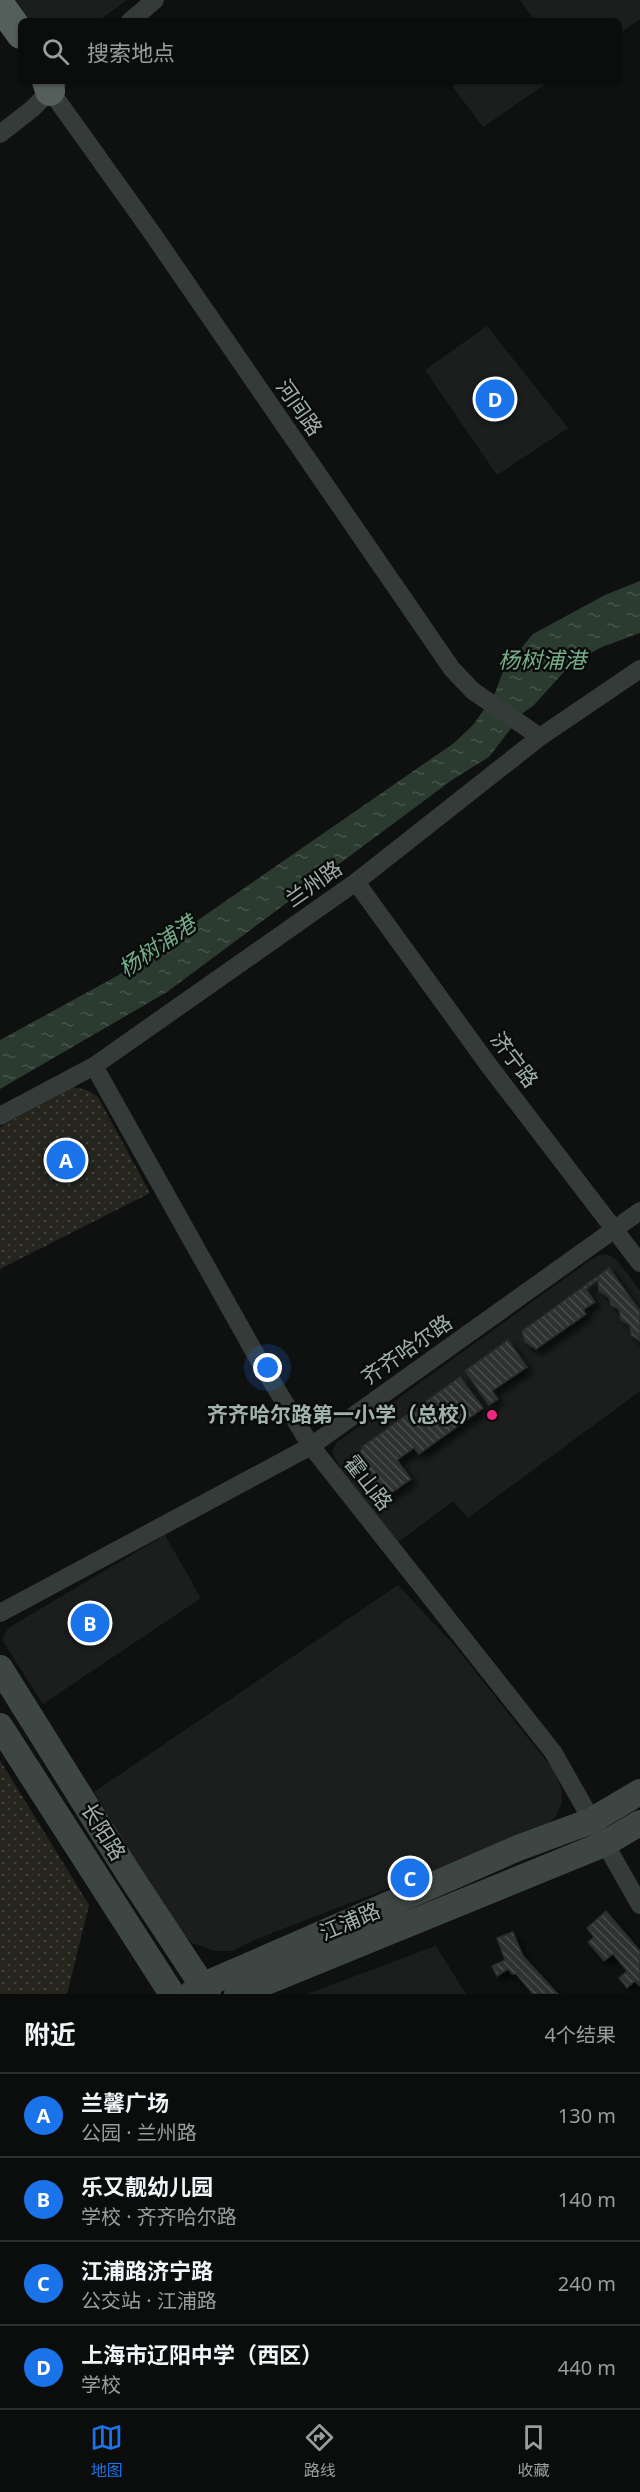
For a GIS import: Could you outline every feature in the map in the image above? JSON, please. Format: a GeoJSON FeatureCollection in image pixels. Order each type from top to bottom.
{"type":"FeatureCollection","features":[{"type":"Feature","properties":{"kind":"highway"},"geometry":{"type":"LineString","coordinates":[[0,5],[18,30]]}},
{"type":"Feature","properties":{"kind":"main road","name":"长阳路"},"geometry":{"type":"LineString","coordinates":[[0,1668],[201,1991]]}},
{"type":"Feature","properties":{"kind":"main road","name":"长阳路"},"geometry":{"type":"LineString","coordinates":[[0,1726],[172,1994]]}},
{"type":"Feature","properties":{"kind":"main road","name":"江浦路"},"geometry":{"type":"LineString","coordinates":[[201,1991],[518,1848],[591,1821],[640,1792]]}},
{"type":"Feature","properties":{"kind":"main road","name":"江浦路"},"geometry":{"type":"LineString","coordinates":[[237,1994],[604,1844],[640,1823]]}},
{"type":"Feature","properties":{"kind":"street"},"geometry":{"type":"LineString","coordinates":[[134,18],[155,0]]}},
{"type":"Feature","properties":{"kind":"street"},"geometry":{"type":"LineString","coordinates":[[0,22],[18,47]]}},
{"type":"Feature","properties":{"kind":"street"},"geometry":{"type":"LineString","coordinates":[[0,134],[32,109],[49,84]]}},
{"type":"Feature","properties":{"kind":"street","name":"河间路"},"geometry":{"type":"LineString","coordinates":[[51,84],[460,680],[540,737]]}},
{"type":"Feature","properties":{"kind":"street","name":"兰州路"},"geometry":{"type":"LineString","coordinates":[[0,1116],[94,1066],[356,882],[540,737],[640,669]]}},
{"type":"Feature","properties":{"kind":"street","name":"济宁路"},"geometry":{"type":"LineString","coordinates":[[356,882],[487,1063],[640,1263]]}},
{"type":"Feature","properties":{"kind":"street","name":"霍山路"},"geometry":{"type":"LineString","coordinates":[[94,1066],[260,1362],[311,1446],[553,1752],[640,1905]]}},
{"type":"Feature","properties":{"kind":"street","name":"齐齐哈尔路"},"geometry":{"type":"LineString","coordinates":[[0,1613],[311,1446],[640,1211]]}},
{"type":"Feature","properties":{"kind":"shaded area"},"geometry":{"type":"Polygon","coordinates":[[[16,0],[127,0],[102,18],[29,18],[16,0]]]}},
{"type":"Feature","properties":{"kind":"shaded area"},"geometry":{"type":"Polygon","coordinates":[[[520,0],[640,0],[640,19],[622,32],[622,18],[533,18],[520,0]]]}},
{"type":"Feature","properties":{"kind":"shaded area"},"geometry":{"type":"Polygon","coordinates":[[[455,84],[546,84],[483,127],[452,86],[455,84]]]}},
{"type":"Feature","properties":{"kind":"shaded area"},"geometry":{"type":"Polygon","coordinates":[[[487,326],[568,428],[497,475],[425,370],[487,326]]]}},
{"type":"Feature","properties":{"kind":"shaded area"},"geometry":{"type":"Polygon","coordinates":[[[73,1087],[87,1090],[98,1097],[150,1193],[0,1269],[0,1127],[73,1087]]]}},
{"type":"Feature","properties":{"kind":"shaded area","name":"齐齐哈尔路第一小学（总校）"},"geometry":{"type":"Polygon","coordinates":[[[606,1254],[617,1260],[640,1291],[640,1391],[468,1518],[453,1501],[397,1543],[342,1471],[332,1453],[336,1443],[585,1264],[597,1256],[606,1254]]]}},
{"type":"Feature","properties":{"kind":"shaded area"},"geometry":{"type":"Polygon","coordinates":[[[165,1535],[201,1598],[43,1704],[2,1640],[8,1628],[165,1535]]]}},
{"type":"Feature","properties":{"kind":"shaded area"},"geometry":{"type":"Polygon","coordinates":[[[398,1585],[454,1645],[555,1772],[562,1791],[561,1805],[556,1816],[543,1829],[259,1938],[232,1951],[215,1951],[192,1943],[173,1923],[94,1792],[398,1585]]]}},
{"type":"Feature","properties":{"kind":"shaded area"},"geometry":{"type":"Polygon","coordinates":[[[0,1760],[89,1905],[67,1994],[0,1994],[0,1760]]]}},
{"type":"Feature","properties":{"kind":"shaded area"},"geometry":{"type":"Polygon","coordinates":[[[435,1946],[466,1994],[307,1994],[435,1946]]]}},
{"type":"Feature","properties":{"kind":"water","name":"杨树浦港"},"geometry":{"type":"Polygon","coordinates":[[[640,581],[640,633],[602,647],[572,663],[534,705],[523,713],[489,757],[452,780],[167,992],[0,1089],[0,1040],[117,976],[454,743],[474,724],[495,693],[504,669],[533,634],[605,595],[640,581]]]}},
{"type":"Feature","properties":{"kind":"building"},"geometry":{"type":"Polygon","coordinates":[[[609,1268],[640,1311],[640,1341],[631,1335],[630,1325],[621,1320],[619,1309],[611,1305],[609,1297],[599,1291],[598,1280],[586,1289],[595,1302],[583,1310],[586,1314],[536,1349],[525,1342],[522,1331],[609,1268]]]}},
{"type":"Feature","properties":{"kind":"building"},"geometry":{"type":"Polygon","coordinates":[[[508,1340],[527,1367],[492,1391],[498,1399],[489,1405],[465,1371],[508,1340]]]}},
{"type":"Feature","properties":{"kind":"building"},"geometry":{"type":"Polygon","coordinates":[[[460,1377],[483,1408],[419,1454],[414,1448],[397,1460],[411,1479],[384,1498],[360,1464],[359,1454],[363,1446],[460,1377]]]}},
{"type":"Feature","properties":{"kind":"building"},"geometry":{"type":"Polygon","coordinates":[[[606,1911],[640,1951],[640,1986],[635,1981],[627,1988],[619,1978],[627,1971],[613,1954],[604,1961],[588,1942],[594,1937],[587,1928],[606,1911]]]}},
{"type":"Feature","properties":{"kind":"building"},"geometry":{"type":"Polygon","coordinates":[[[513,1932],[523,1956],[558,1994],[533,1994],[516,1974],[512,1974],[508,1969],[497,1976],[492,1966],[505,1960],[497,1938],[513,1932]]]}},
{"type":"Feature","properties":{"kind":"place","name":"上海市辽阳中学（西区）"},"geometry":{"type":"Point","coordinates":[495,399]}},
{"type":"Feature","properties":{"kind":"place","name":"兰馨广场"},"geometry":{"type":"Point","coordinates":[66,1160]}},
{"type":"Feature","properties":{"kind":"place","name":"齐齐哈尔路第一小学（总校）"},"geometry":{"type":"Point","coordinates":[492,1415]}},
{"type":"Feature","properties":{"kind":"place","name":"乐又靓幼儿园"},"geometry":{"type":"Point","coordinates":[90,1623]}},
{"type":"Feature","properties":{"kind":"place","name":"江浦路济宁路"},"geometry":{"type":"Point","coordinates":[410,1878]}}]}
